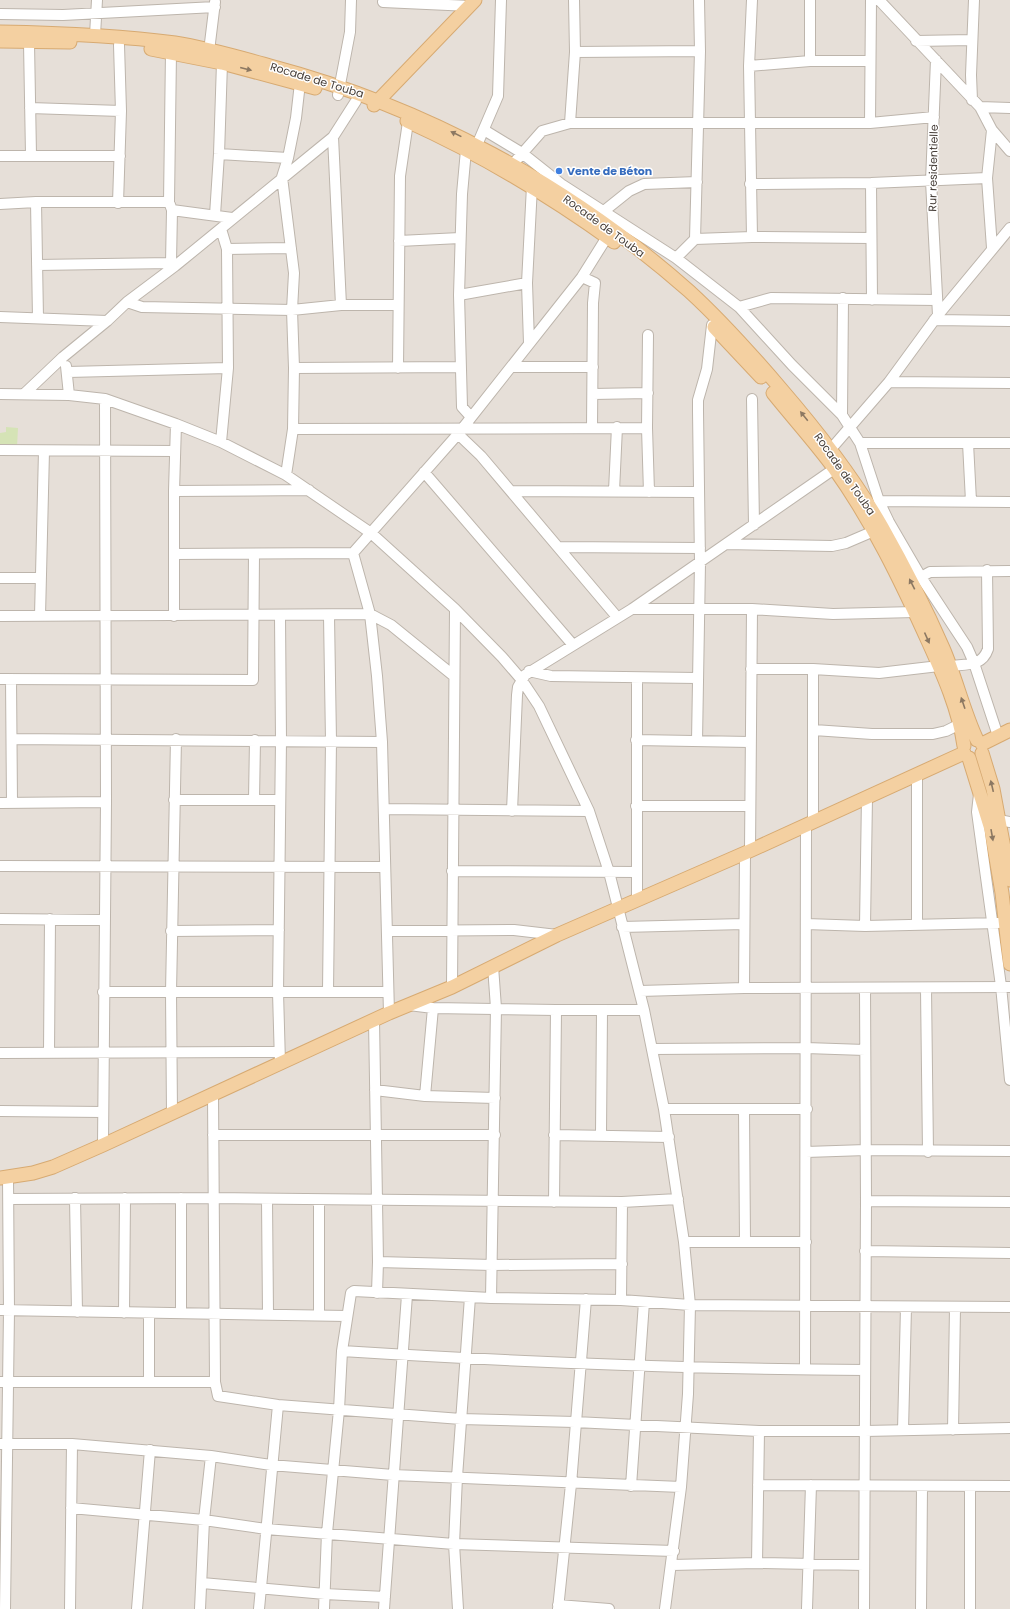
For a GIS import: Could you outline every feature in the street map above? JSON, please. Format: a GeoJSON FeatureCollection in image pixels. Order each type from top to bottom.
{"type":"FeatureCollection","features":[{"type":"Feature","properties":{"kind":"main road"},"geometry":{"type":"LineString","coordinates":[[375,104],[473,3]]}},
{"type":"Feature","properties":{"kind":"main road","name":"Rocade de Touba"},"geometry":{"type":"LineString","coordinates":[[0,32],[95,35],[177,44],[209,50],[301,74],[339,91],[434,124],[532,186],[645,265],[712,325],[759,376],[881,526],[915,612],[945,666],[980,746],[1005,821],[1010,880]]}},
{"type":"Feature","properties":{"kind":"main road","name":"Rocade de Touba"},"geometry":{"type":"LineString","coordinates":[[0,41],[86,42],[171,52],[339,91],[356,101],[375,104],[408,122],[512,165],[551,187],[590,213],[655,263],[690,293],[754,356],[831,449],[881,526],[930,621],[945,666],[966,752],[980,791],[991,829],[999,923],[1010,964]]}},
{"type":"Feature","properties":{"kind":"main road"},"geometry":{"type":"LineString","coordinates":[[966,752],[976,758],[980,746],[1004,733]]}},
{"type":"Feature","properties":{"kind":"main road"},"geometry":{"type":"LineString","coordinates":[[4,1178],[33,1173],[53,1167],[103,1145],[213,1095],[279,1057],[374,1020],[452,987],[557,934],[748,851],[966,752],[970,740],[980,746]]}},
{"type":"Feature","properties":{"kind":"street"},"geometry":{"type":"LineString","coordinates":[[95,35],[97,0]]}},
{"type":"Feature","properties":{"kind":"street"},"geometry":{"type":"LineString","coordinates":[[339,91],[350,32],[351,0]]}},
{"type":"Feature","properties":{"kind":"street"},"geometry":{"type":"LineString","coordinates":[[471,417],[462,407],[460,367],[459,295],[462,194],[472,148],[484,130],[498,96],[501,0]]}},
{"type":"Feature","properties":{"kind":"street"},"geometry":{"type":"LineString","coordinates":[[570,122],[575,52],[574,0]]}},
{"type":"Feature","properties":{"kind":"street"},"geometry":{"type":"LineString","coordinates":[[695,239],[700,51],[699,0]]}},
{"type":"Feature","properties":{"kind":"street"},"geometry":{"type":"LineString","coordinates":[[752,0],[749,66],[752,237]]}},
{"type":"Feature","properties":{"kind":"street"},"geometry":{"type":"LineString","coordinates":[[810,0],[810,61]]}},
{"type":"Feature","properties":{"kind":"street"},"geometry":{"type":"LineString","coordinates":[[870,123],[869,61],[871,0]]}},
{"type":"Feature","properties":{"kind":"street"},"geometry":{"type":"LineString","coordinates":[[879,0],[976,103],[992,130],[1010,151]]}},
{"type":"Feature","properties":{"kind":"street"},"geometry":{"type":"LineString","coordinates":[[974,0],[972,40],[976,103]]}},
{"type":"Feature","properties":{"kind":"street"},"geometry":{"type":"LineString","coordinates":[[383,2],[473,3]]}},
{"type":"Feature","properties":{"kind":"street"},"geometry":{"type":"LineString","coordinates":[[0,14],[63,15],[97,12],[153,11],[215,3],[209,50]]}},
{"type":"Feature","properties":{"kind":"street"},"geometry":{"type":"LineString","coordinates":[[916,41],[972,40]]}},
{"type":"Feature","properties":{"kind":"street"},"geometry":{"type":"LineString","coordinates":[[29,42],[31,155]]}},
{"type":"Feature","properties":{"kind":"street"},"geometry":{"type":"LineString","coordinates":[[118,203],[121,111],[119,45]]}},
{"type":"Feature","properties":{"kind":"street"},"geometry":{"type":"LineString","coordinates":[[575,52],[700,51]]}},
{"type":"Feature","properties":{"kind":"street"},"geometry":{"type":"LineString","coordinates":[[171,52],[171,206],[173,265]]}},
{"type":"Feature","properties":{"kind":"street","name":"Rur residentielle"},"geometry":{"type":"LineString","coordinates":[[936,60],[933,90],[934,117],[930,181],[937,300],[936,317]]}},
{"type":"Feature","properties":{"kind":"street"},"geometry":{"type":"LineString","coordinates":[[749,66],[810,61],[869,61]]}},
{"type":"Feature","properties":{"kind":"street"},"geometry":{"type":"LineString","coordinates":[[215,215],[222,63]]}},
{"type":"Feature","properties":{"kind":"street"},"geometry":{"type":"LineString","coordinates":[[286,475],[293,429],[294,368],[292,310],[294,272],[282,177],[288,158],[296,118],[300,83]]}},
{"type":"Feature","properties":{"kind":"street"},"geometry":{"type":"LineString","coordinates":[[24,394],[63,357],[107,321],[127,302],[221,229],[232,218],[333,137],[356,101]]}},
{"type":"Feature","properties":{"kind":"street"},"geometry":{"type":"LineString","coordinates":[[976,103],[1010,108]]}},
{"type":"Feature","properties":{"kind":"street"},"geometry":{"type":"LineString","coordinates":[[30,108],[121,111]]}},
{"type":"Feature","properties":{"kind":"street"},"geometry":{"type":"LineString","coordinates":[[512,165],[542,131],[570,122],[698,124],[870,123],[934,117]]}},
{"type":"Feature","properties":{"kind":"street"},"geometry":{"type":"LineString","coordinates":[[398,368],[400,176],[408,122]]}},
{"type":"Feature","properties":{"kind":"street"},"geometry":{"type":"LineString","coordinates":[[484,130],[522,153],[561,184],[676,258],[739,307],[792,365],[842,415],[860,443],[879,501],[881,526],[921,577],[962,638],[1004,733]]}},
{"type":"Feature","properties":{"kind":"street"},"geometry":{"type":"LineString","coordinates":[[992,130],[987,178],[992,248]]}},
{"type":"Feature","properties":{"kind":"street"},"geometry":{"type":"LineString","coordinates":[[333,137],[340,305]]}},
{"type":"Feature","properties":{"kind":"street"},"geometry":{"type":"LineString","coordinates":[[219,154],[288,158]]}},
{"type":"Feature","properties":{"kind":"street"},"geometry":{"type":"LineString","coordinates":[[0,156],[120,156]]}},
{"type":"Feature","properties":{"kind":"street"},"geometry":{"type":"LineString","coordinates":[[750,184],[871,183],[987,178]]}},
{"type":"Feature","properties":{"kind":"street"},"geometry":{"type":"LineString","coordinates":[[604,211],[629,191],[644,184],[697,182]]}},
{"type":"Feature","properties":{"kind":"street"},"geometry":{"type":"LineString","coordinates":[[871,183],[872,300]]}},
{"type":"Feature","properties":{"kind":"street"},"geometry":{"type":"LineString","coordinates":[[529,343],[527,283],[532,186]]}},
{"type":"Feature","properties":{"kind":"street"},"geometry":{"type":"LineString","coordinates":[[0,204],[36,202],[118,203],[171,206],[232,218]]}},
{"type":"Feature","properties":{"kind":"street"},"geometry":{"type":"LineString","coordinates":[[36,202],[38,318]]}},
{"type":"Feature","properties":{"kind":"street"},"geometry":{"type":"LineString","coordinates":[[831,449],[889,382],[936,317],[1010,228]]}},
{"type":"Feature","properties":{"kind":"street"},"geometry":{"type":"LineString","coordinates":[[221,229],[227,248],[228,368],[221,442]]}},
{"type":"Feature","properties":{"kind":"street"},"geometry":{"type":"LineString","coordinates":[[174,554],[352,553],[460,431],[512,367],[529,343],[582,277],[606,237]]}},
{"type":"Feature","properties":{"kind":"street"},"geometry":{"type":"LineString","coordinates":[[676,258],[695,239],[752,237],[871,238]]}},
{"type":"Feature","properties":{"kind":"street"},"geometry":{"type":"LineString","coordinates":[[399,240],[460,238]]}},
{"type":"Feature","properties":{"kind":"street"},"geometry":{"type":"LineString","coordinates":[[227,248],[291,248]]}},
{"type":"Feature","properties":{"kind":"street"},"geometry":{"type":"LineString","coordinates":[[37,266],[173,265]]}},
{"type":"Feature","properties":{"kind":"street"},"geometry":{"type":"LineString","coordinates":[[582,277],[595,283],[592,303],[592,427]]}},
{"type":"Feature","properties":{"kind":"street"},"geometry":{"type":"LineString","coordinates":[[459,295],[527,283]]}},
{"type":"Feature","properties":{"kind":"street"},"geometry":{"type":"LineString","coordinates":[[739,307],[771,298],[937,300]]}},
{"type":"Feature","properties":{"kind":"street"},"geometry":{"type":"LineString","coordinates":[[842,415],[843,298]]}},
{"type":"Feature","properties":{"kind":"street"},"geometry":{"type":"LineString","coordinates":[[127,302],[142,307],[292,310],[340,305],[398,305]]}},
{"type":"Feature","properties":{"kind":"street"},"geometry":{"type":"LineString","coordinates":[[0,317],[107,321]]}},
{"type":"Feature","properties":{"kind":"street"},"geometry":{"type":"LineString","coordinates":[[936,317],[1010,321]]}},
{"type":"Feature","properties":{"kind":"street"},"geometry":{"type":"LineString","coordinates":[[697,741],[700,563],[698,400],[707,369],[712,325]]}},
{"type":"Feature","properties":{"kind":"street"},"geometry":{"type":"LineString","coordinates":[[648,335],[647,428],[649,492]]}},
{"type":"Feature","properties":{"kind":"street"},"geometry":{"type":"LineString","coordinates":[[63,357],[68,372],[69,395]]}},
{"type":"Feature","properties":{"kind":"street"},"geometry":{"type":"LineString","coordinates":[[294,368],[460,367]]}},
{"type":"Feature","properties":{"kind":"street"},"geometry":{"type":"LineString","coordinates":[[512,367],[593,367]]}},
{"type":"Feature","properties":{"kind":"street"},"geometry":{"type":"LineString","coordinates":[[68,372],[228,368]]}},
{"type":"Feature","properties":{"kind":"street"},"geometry":{"type":"LineString","coordinates":[[889,382],[1010,383]]}},
{"type":"Feature","properties":{"kind":"street"},"geometry":{"type":"LineString","coordinates":[[592,394],[648,393]]}},
{"type":"Feature","properties":{"kind":"street"},"geometry":{"type":"LineString","coordinates":[[0,394],[69,395],[105,399],[176,424],[221,442],[286,475],[371,533],[454,609],[521,679],[545,717],[589,811],[609,872],[622,927],[640,991],[652,1049],[669,1137],[684,1242],[690,1304],[686,1428],[674,1551],[665,1609]]}},
{"type":"Feature","properties":{"kind":"street"},"geometry":{"type":"LineString","coordinates":[[103,1145],[106,802],[105,399]]}},
{"type":"Feature","properties":{"kind":"street"},"geometry":{"type":"LineString","coordinates":[[752,400],[754,525]]}},
{"type":"Feature","properties":{"kind":"street"},"geometry":{"type":"LineString","coordinates":[[174,616],[174,491],[176,424]]}},
{"type":"Feature","properties":{"kind":"street"},"geometry":{"type":"LineString","coordinates":[[293,429],[460,431],[592,427],[647,428]]}},
{"type":"Feature","properties":{"kind":"street"},"geometry":{"type":"LineString","coordinates":[[614,491],[617,427]]}},
{"type":"Feature","properties":{"kind":"street"},"geometry":{"type":"LineString","coordinates":[[460,431],[617,618]]}},
{"type":"Feature","properties":{"kind":"street"},"geometry":{"type":"LineString","coordinates":[[860,443],[1010,443]]}},
{"type":"Feature","properties":{"kind":"street"},"geometry":{"type":"LineString","coordinates":[[968,443],[971,501]]}},
{"type":"Feature","properties":{"kind":"street"},"geometry":{"type":"LineString","coordinates":[[0,450],[175,451]]}},
{"type":"Feature","properties":{"kind":"street"},"geometry":{"type":"LineString","coordinates":[[40,616],[44,451]]}},
{"type":"Feature","properties":{"kind":"street"},"geometry":{"type":"LineString","coordinates":[[512,811],[517,695],[521,679],[529,671],[632,609],[834,469]]}},
{"type":"Feature","properties":{"kind":"street"},"geometry":{"type":"LineString","coordinates":[[424,472],[573,645]]}},
{"type":"Feature","properties":{"kind":"street"},"geometry":{"type":"LineString","coordinates":[[174,491],[308,490]]}},
{"type":"Feature","properties":{"kind":"street"},"geometry":{"type":"LineString","coordinates":[[511,491],[698,492]]}},
{"type":"Feature","properties":{"kind":"street"},"geometry":{"type":"LineString","coordinates":[[879,501],[1010,502]]}},
{"type":"Feature","properties":{"kind":"street"},"geometry":{"type":"LineString","coordinates":[[726,544],[832,546],[846,543],[881,526]]}},
{"type":"Feature","properties":{"kind":"street"},"geometry":{"type":"LineString","coordinates":[[558,547],[700,548]]}},
{"type":"Feature","properties":{"kind":"street"},"geometry":{"type":"LineString","coordinates":[[352,553],[370,614],[378,676],[382,742],[389,1013]]}},
{"type":"Feature","properties":{"kind":"street"},"geometry":{"type":"LineString","coordinates":[[0,679],[253,680],[254,554]]}},
{"type":"Feature","properties":{"kind":"street"},"geometry":{"type":"LineString","coordinates":[[921,577],[930,572],[987,570],[1010,571]]}},
{"type":"Feature","properties":{"kind":"street"},"geometry":{"type":"LineString","coordinates":[[751,668],[813,668],[879,673],[974,663],[983,660],[988,649],[987,570]]}},
{"type":"Feature","properties":{"kind":"street"},"geometry":{"type":"LineString","coordinates":[[0,578],[41,578]]}},
{"type":"Feature","properties":{"kind":"street"},"geometry":{"type":"LineString","coordinates":[[452,987],[451,931],[454,609]]}},
{"type":"Feature","properties":{"kind":"street"},"geometry":{"type":"LineString","coordinates":[[632,609],[752,610],[833,614],[915,612]]}},
{"type":"Feature","properties":{"kind":"street"},"geometry":{"type":"LineString","coordinates":[[744,988],[744,924],[750,806],[752,610]]}},
{"type":"Feature","properties":{"kind":"street"},"geometry":{"type":"LineString","coordinates":[[0,616],[329,616],[370,614],[391,626],[454,676]]}},
{"type":"Feature","properties":{"kind":"street"},"geometry":{"type":"LineString","coordinates":[[0,1053],[171,1053],[279,1057],[278,992],[281,741],[280,616]]}},
{"type":"Feature","properties":{"kind":"street"},"geometry":{"type":"LineString","coordinates":[[328,991],[331,741],[329,616]]}},
{"type":"Feature","properties":{"kind":"street"},"geometry":{"type":"LineString","coordinates":[[805,1369],[805,987],[809,823],[814,730],[813,668]]}},
{"type":"Feature","properties":{"kind":"street"},"geometry":{"type":"LineString","coordinates":[[529,671],[551,676],[698,678]]}},
{"type":"Feature","properties":{"kind":"street"},"geometry":{"type":"LineString","coordinates":[[637,678],[637,899]]}},
{"type":"Feature","properties":{"kind":"street"},"geometry":{"type":"LineString","coordinates":[[11,679],[12,803]]}},
{"type":"Feature","properties":{"kind":"street"},"geometry":{"type":"LineString","coordinates":[[814,730],[872,734],[932,734],[946,731],[960,724]]}},
{"type":"Feature","properties":{"kind":"street"},"geometry":{"type":"LineString","coordinates":[[12,738],[382,742]]}},
{"type":"Feature","properties":{"kind":"street"},"geometry":{"type":"LineString","coordinates":[[172,1113],[172,867],[176,739]]}},
{"type":"Feature","properties":{"kind":"street"},"geometry":{"type":"LineString","coordinates":[[254,800],[255,740]]}},
{"type":"Feature","properties":{"kind":"street"},"geometry":{"type":"LineString","coordinates":[[636,740],[750,742]]}},
{"type":"Feature","properties":{"kind":"street"},"geometry":{"type":"LineString","coordinates":[[917,774],[917,925]]}},
{"type":"Feature","properties":{"kind":"street"},"geometry":{"type":"LineString","coordinates":[[865,926],[867,798]]}},
{"type":"Feature","properties":{"kind":"street"},"geometry":{"type":"LineString","coordinates":[[174,800],[280,800]]}},
{"type":"Feature","properties":{"kind":"street"},"geometry":{"type":"LineString","coordinates":[[0,803],[106,802]]}},
{"type":"Feature","properties":{"kind":"street"},"geometry":{"type":"LineString","coordinates":[[636,806],[750,806]]}},
{"type":"Feature","properties":{"kind":"street"},"geometry":{"type":"LineString","coordinates":[[384,809],[589,811]]}},
{"type":"Feature","properties":{"kind":"street"},"geometry":{"type":"LineString","coordinates":[[0,866],[105,868],[279,866],[385,867]]}},
{"type":"Feature","properties":{"kind":"street"},"geometry":{"type":"LineString","coordinates":[[452,871],[637,872]]}},
{"type":"Feature","properties":{"kind":"street"},"geometry":{"type":"LineString","coordinates":[[0,919],[104,920]]}},
{"type":"Feature","properties":{"kind":"street"},"geometry":{"type":"LineString","coordinates":[[49,1053],[50,919]]}},
{"type":"Feature","properties":{"kind":"street"},"geometry":{"type":"LineString","coordinates":[[806,924],[865,926],[999,923],[1006,987],[1010,1080]]}},
{"type":"Feature","properties":{"kind":"street"},"geometry":{"type":"LineString","coordinates":[[622,927],[744,924]]}},
{"type":"Feature","properties":{"kind":"street"},"geometry":{"type":"LineString","coordinates":[[172,931],[279,930]]}},
{"type":"Feature","properties":{"kind":"street"},"geometry":{"type":"LineString","coordinates":[[387,931],[514,930],[557,934]]}},
{"type":"Feature","properties":{"kind":"street"},"geometry":{"type":"LineString","coordinates":[[491,1298],[494,1202],[496,1008],[493,966]]}},
{"type":"Feature","properties":{"kind":"street"},"geometry":{"type":"LineString","coordinates":[[640,991],[805,987],[926,989],[1006,987]]}},
{"type":"Feature","properties":{"kind":"street"},"geometry":{"type":"LineString","coordinates":[[864,1609],[864,1306],[866,1201],[865,988]]}},
{"type":"Feature","properties":{"kind":"street"},"geometry":{"type":"LineString","coordinates":[[926,989],[928,1152]]}},
{"type":"Feature","properties":{"kind":"street"},"geometry":{"type":"LineString","coordinates":[[104,992],[388,992]]}},
{"type":"Feature","properties":{"kind":"street"},"geometry":{"type":"LineString","coordinates":[[408,1005],[433,1008],[602,1011],[644,1010]]}},
{"type":"Feature","properties":{"kind":"street"},"geometry":{"type":"LineString","coordinates":[[425,1096],[433,1008]]}},
{"type":"Feature","properties":{"kind":"street"},"geometry":{"type":"LineString","coordinates":[[554,1202],[556,1010]]}},
{"type":"Feature","properties":{"kind":"street"},"geometry":{"type":"LineString","coordinates":[[602,1011],[602,1135]]}},
{"type":"Feature","properties":{"kind":"street"},"geometry":{"type":"LineString","coordinates":[[374,1020],[378,1262],[377,1293]]}},
{"type":"Feature","properties":{"kind":"street"},"geometry":{"type":"LineString","coordinates":[[652,1049],[806,1048],[866,1050]]}},
{"type":"Feature","properties":{"kind":"street"},"geometry":{"type":"LineString","coordinates":[[375,1090],[425,1096],[495,1098]]}},
{"type":"Feature","properties":{"kind":"street"},"geometry":{"type":"LineString","coordinates":[[213,1095],[215,1382],[218,1396],[278,1405],[461,1419],[575,1422],[759,1431],[953,1430],[1010,1428]]}},
{"type":"Feature","properties":{"kind":"street"},"geometry":{"type":"LineString","coordinates":[[664,1109],[806,1110]]}},
{"type":"Feature","properties":{"kind":"street"},"geometry":{"type":"LineString","coordinates":[[744,1110],[745,1242]]}},
{"type":"Feature","properties":{"kind":"street"},"geometry":{"type":"LineString","coordinates":[[0,1111],[103,1112]]}},
{"type":"Feature","properties":{"kind":"street"},"geometry":{"type":"LineString","coordinates":[[213,1135],[495,1135]]}},
{"type":"Feature","properties":{"kind":"street"},"geometry":{"type":"LineString","coordinates":[[554,1135],[669,1137]]}},
{"type":"Feature","properties":{"kind":"street"},"geometry":{"type":"LineString","coordinates":[[806,1152],[866,1150],[928,1152],[1010,1151]]}},
{"type":"Feature","properties":{"kind":"street"},"geometry":{"type":"LineString","coordinates":[[4,1178],[9,1198],[4,1244],[5,1311],[3,1444],[5,1609]]}},
{"type":"Feature","properties":{"kind":"street"},"geometry":{"type":"LineString","coordinates":[[9,1198],[213,1198],[494,1202],[622,1202],[678,1199]]}},
{"type":"Feature","properties":{"kind":"street"},"geometry":{"type":"LineString","coordinates":[[75,1198],[77,1312]]}},
{"type":"Feature","properties":{"kind":"street"},"geometry":{"type":"LineString","coordinates":[[124,1313],[125,1198]]}},
{"type":"Feature","properties":{"kind":"street"},"geometry":{"type":"LineString","coordinates":[[181,1198],[181,1313]]}},
{"type":"Feature","properties":{"kind":"street"},"geometry":{"type":"LineString","coordinates":[[267,1199],[268,1314]]}},
{"type":"Feature","properties":{"kind":"street"},"geometry":{"type":"LineString","coordinates":[[318,1200],[319,1315]]}},
{"type":"Feature","properties":{"kind":"street"},"geometry":{"type":"LineString","coordinates":[[866,1201],[1010,1202]]}},
{"type":"Feature","properties":{"kind":"street"},"geometry":{"type":"LineString","coordinates":[[621,1300],[622,1202]]}},
{"type":"Feature","properties":{"kind":"street"},"geometry":{"type":"LineString","coordinates":[[684,1242],[806,1242]]}},
{"type":"Feature","properties":{"kind":"street"},"geometry":{"type":"LineString","coordinates":[[865,1251],[1010,1253]]}},
{"type":"Feature","properties":{"kind":"street"},"geometry":{"type":"LineString","coordinates":[[378,1262],[492,1265],[622,1264]]}},
{"type":"Feature","properties":{"kind":"street"},"geometry":{"type":"LineString","coordinates":[[324,1609],[327,1533],[339,1410],[342,1351],[351,1293],[491,1298],[621,1300],[690,1304],[955,1308],[1010,1307]]}},
{"type":"Feature","properties":{"kind":"street"},"geometry":{"type":"LineString","coordinates":[[384,1609],[407,1295]]}},
{"type":"Feature","properties":{"kind":"street"},"geometry":{"type":"LineString","coordinates":[[458,1609],[454,1544],[457,1477],[470,1297]]}},
{"type":"Feature","properties":{"kind":"street"},"geometry":{"type":"LineString","coordinates":[[586,1299],[558,1607],[609,1609]]}},
{"type":"Feature","properties":{"kind":"street"},"geometry":{"type":"LineString","coordinates":[[631,1486],[644,1302]]}},
{"type":"Feature","properties":{"kind":"street"},"geometry":{"type":"LineString","coordinates":[[902,1430],[906,1307]]}},
{"type":"Feature","properties":{"kind":"street"},"geometry":{"type":"LineString","coordinates":[[953,1430],[955,1308]]}},
{"type":"Feature","properties":{"kind":"street"},"geometry":{"type":"LineString","coordinates":[[5,1311],[347,1316]]}},
{"type":"Feature","properties":{"kind":"street"},"geometry":{"type":"LineString","coordinates":[[149,1313],[149,1381]]}},
{"type":"Feature","properties":{"kind":"street"},"geometry":{"type":"LineString","coordinates":[[342,1351],[466,1359],[689,1367],[865,1370]]}},
{"type":"Feature","properties":{"kind":"street"},"geometry":{"type":"LineString","coordinates":[[4,1382],[215,1382]]}},
{"type":"Feature","properties":{"kind":"street"},"geometry":{"type":"LineString","coordinates":[[259,1609],[271,1465],[278,1405]]}},
{"type":"Feature","properties":{"kind":"street"},"geometry":{"type":"LineString","coordinates":[[758,1563],[759,1431]]}},
{"type":"Feature","properties":{"kind":"street"},"geometry":{"type":"LineString","coordinates":[[3,1444],[72,1444],[150,1450],[211,1456],[271,1465],[393,1475],[681,1488]]}},
{"type":"Feature","properties":{"kind":"street"},"geometry":{"type":"LineString","coordinates":[[70,1609],[72,1444]]}},
{"type":"Feature","properties":{"kind":"street"},"geometry":{"type":"LineString","coordinates":[[137,1609],[150,1450]]}},
{"type":"Feature","properties":{"kind":"street"},"geometry":{"type":"LineString","coordinates":[[200,1609],[204,1520],[211,1456]]}},
{"type":"Feature","properties":{"kind":"street"},"geometry":{"type":"LineString","coordinates":[[758,1485],[1010,1486]]}},
{"type":"Feature","properties":{"kind":"street"},"geometry":{"type":"LineString","coordinates":[[807,1609],[811,1485]]}},
{"type":"Feature","properties":{"kind":"street"},"geometry":{"type":"LineString","coordinates":[[921,1609],[922,1486]]}},
{"type":"Feature","properties":{"kind":"street"},"geometry":{"type":"LineString","coordinates":[[970,1486],[970,1609]]}},
{"type":"Feature","properties":{"kind":"street"},"geometry":{"type":"LineString","coordinates":[[71,1508],[145,1516],[204,1520],[266,1529],[454,1544],[674,1551]]}},
{"type":"Feature","properties":{"kind":"street"},"geometry":{"type":"LineString","coordinates":[[672,1565],[758,1563],[864,1565]]}},
{"type":"Feature","properties":{"kind":"street"},"geometry":{"type":"LineString","coordinates":[[202,1583],[325,1594],[385,1597]]}},
{"type":"Feature","properties":{"kind":"shaded area"},"geometry":{"type":"Polygon","coordinates":[[[0,0],[1010,0],[1010,1609],[0,1609],[0,0]]]}},
{"type":"Feature","properties":{"kind":"green space"},"geometry":{"type":"Polygon","coordinates":[[[6,427],[18,428],[17,447],[0,448],[0,433],[6,432],[6,427]]]}},
{"type":"Feature","properties":{"kind":"place","name":"Vente de Béton"},"geometry":{"type":"Point","coordinates":[559,171]}}]}
